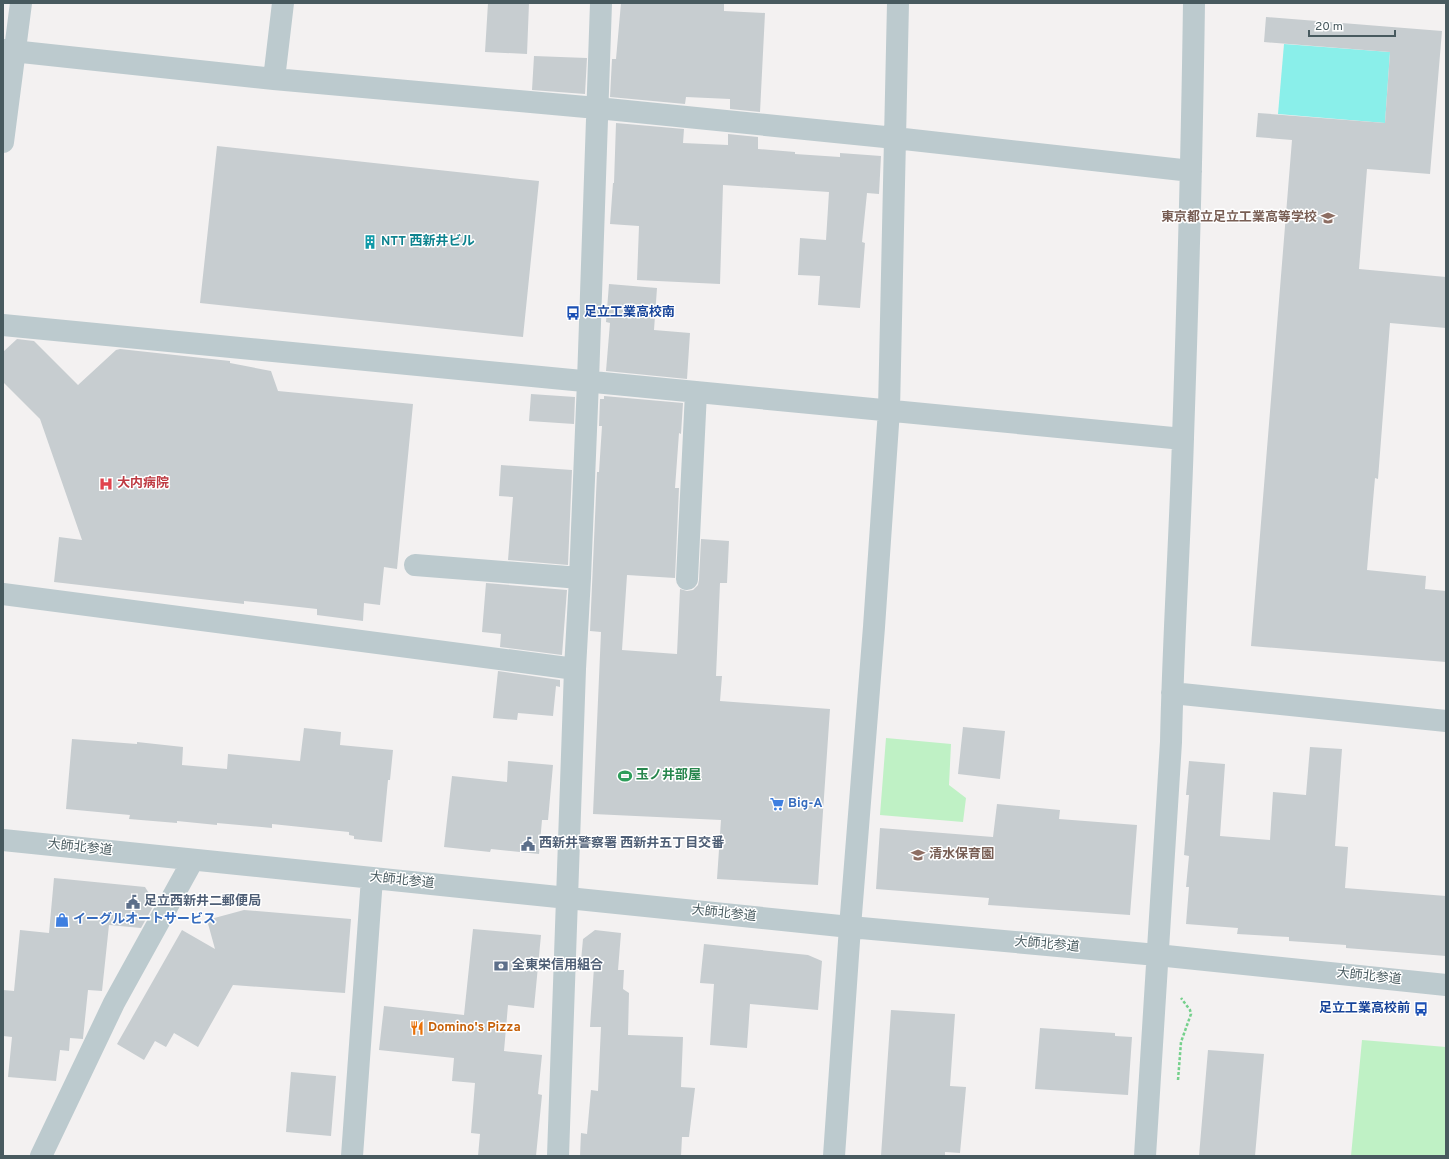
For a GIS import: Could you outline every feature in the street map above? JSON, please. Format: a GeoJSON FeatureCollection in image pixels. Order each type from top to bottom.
{"type":"FeatureCollection","features":[{"type":"Feature","properties":{"kind":"street"},"geometry":{"type":"LineString","coordinates":[[3,142],[9,51],[21,3]]}},
{"type":"Feature","properties":{"kind":"street"},"geometry":{"type":"LineString","coordinates":[[274,79],[283,3]]}},
{"type":"Feature","properties":{"kind":"street"},"geometry":{"type":"LineString","coordinates":[[558,1156],[568,898],[574,669],[580,578],[588,382],[601,3]]}},
{"type":"Feature","properties":{"kind":"street"},"geometry":{"type":"LineString","coordinates":[[834,1156],[889,410],[898,3]]}},
{"type":"Feature","properties":{"kind":"street"},"geometry":{"type":"LineString","coordinates":[[1144,1156],[1171,742],[1183,439],[1191,171],[1194,3]]}},
{"type":"Feature","properties":{"kind":"street"},"geometry":{"type":"LineString","coordinates":[[9,51],[274,79],[597,108],[895,138],[1191,171]]}},
{"type":"Feature","properties":{"kind":"street"},"geometry":{"type":"LineString","coordinates":[[3,325],[1183,439]]}},
{"type":"Feature","properties":{"kind":"street"},"geometry":{"type":"LineString","coordinates":[[686,579],[696,392]]}},
{"type":"Feature","properties":{"kind":"street"},"geometry":{"type":"LineString","coordinates":[[415,565],[580,578]]}},
{"type":"Feature","properties":{"kind":"street"},"geometry":{"type":"LineString","coordinates":[[3,594],[574,669]]}},
{"type":"Feature","properties":{"kind":"street"},"geometry":{"type":"LineString","coordinates":[[1172,694],[1446,721]]}},
{"type":"Feature","properties":{"kind":"street","name":"大師北参道"},"geometry":{"type":"LineString","coordinates":[[3,840],[850,927],[1157,955],[1446,985]]}},
{"type":"Feature","properties":{"kind":"street"},"geometry":{"type":"LineString","coordinates":[[40,1156],[114,1003],[192,860]]}},
{"type":"Feature","properties":{"kind":"street"},"geometry":{"type":"LineString","coordinates":[[352,1156],[372,878]]}},
{"type":"Feature","properties":{"kind":"path"},"geometry":{"type":"LineString","coordinates":[[1178,995],[1187,1004],[1191,1014],[1181,1042],[1178,1081]]}},
{"type":"Feature","properties":{"kind":"green space"},"geometry":{"type":"Polygon","coordinates":[[[886,738],[951,744],[949,785],[966,798],[963,822],[880,815],[886,738]]]}},
{"type":"Feature","properties":{"kind":"green space"},"geometry":{"type":"Polygon","coordinates":[[[1362,1040],[1446,1047],[1446,1156],[1351,1156],[1362,1040]]]}},
{"type":"Feature","properties":{"kind":"water"},"geometry":{"type":"Polygon","coordinates":[[[1284,44],[1390,52],[1385,123],[1278,114],[1284,44]]]}},
{"type":"Feature","properties":{"kind":"building"},"geometry":{"type":"Polygon","coordinates":[[[488,3],[529,3],[527,54],[485,52],[488,3]]]}},
{"type":"Feature","properties":{"kind":"building"},"geometry":{"type":"Polygon","coordinates":[[[621,3],[724,4],[724,11],[765,13],[760,112],[730,109],[730,99],[686,97],[685,104],[610,97],[612,59],[616,59],[621,3]]]}},
{"type":"Feature","properties":{"kind":"building"},"geometry":{"type":"Polygon","coordinates":[[[1266,17],[1442,31],[1430,174],[1367,169],[1359,269],[1446,277],[1446,328],[1390,323],[1378,479],[1375,478],[1367,570],[1426,576],[1425,589],[1446,591],[1446,662],[1251,646],[1292,140],[1256,137],[1258,113],[1385,123],[1390,52],[1264,42],[1266,17]]]}},
{"type":"Feature","properties":{"kind":"building"},"geometry":{"type":"Polygon","coordinates":[[[534,56],[587,58],[585,94],[532,90],[534,56]]]}},
{"type":"Feature","properties":{"kind":"building"},"geometry":{"type":"Polygon","coordinates":[[[616,123],[684,129],[683,143],[728,145],[728,134],[758,137],[758,149],[795,152],[795,154],[840,157],[840,153],[881,156],[879,194],[867,193],[862,242],[865,243],[860,308],[818,305],[820,276],[798,275],[800,238],[826,240],[829,192],[723,185],[720,284],[637,280],[639,226],[610,224],[614,183],[616,123]]]}},
{"type":"Feature","properties":{"kind":"building","name":"NTT 西新井ビル"},"geometry":{"type":"Polygon","coordinates":[[[217,146],[539,181],[523,337],[200,303],[217,146]]]}},
{"type":"Feature","properties":{"kind":"building"},"geometry":{"type":"Polygon","coordinates":[[[609,284],[657,288],[654,330],[690,333],[687,379],[606,371],[610,323],[606,322],[609,284]]]}},
{"type":"Feature","properties":{"kind":"building"},"geometry":{"type":"Polygon","coordinates":[[[17,339],[34,341],[78,385],[116,350],[120,349],[230,361],[230,363],[271,371],[278,391],[413,404],[397,569],[384,567],[380,605],[364,603],[363,621],[317,615],[317,609],[244,601],[244,604],[54,582],[59,537],[82,540],[40,419],[3,382],[3,352],[17,339]]]}},
{"type":"Feature","properties":{"kind":"building"},"geometry":{"type":"Polygon","coordinates":[[[531,394],[575,397],[574,424],[529,421],[531,394]]]}},
{"type":"Feature","properties":{"kind":"building"},"geometry":{"type":"Polygon","coordinates":[[[604,396],[683,403],[675,488],[679,488],[675,578],[627,575],[622,650],[677,654],[680,589],[687,591],[693,590],[698,585],[701,539],[729,541],[727,583],[720,583],[716,676],[722,676],[720,701],[830,709],[818,885],[717,879],[721,820],[593,814],[601,632],[590,631],[597,472],[599,472],[602,426],[599,426],[600,399],[604,399],[604,396]]]}},
{"type":"Feature","properties":{"kind":"building"},"geometry":{"type":"Polygon","coordinates":[[[501,465],[572,470],[568,565],[508,560],[513,497],[499,496],[501,465]]]}},
{"type":"Feature","properties":{"kind":"building"},"geometry":{"type":"Polygon","coordinates":[[[486,583],[567,590],[562,655],[500,647],[501,634],[482,632],[486,583]]]}},
{"type":"Feature","properties":{"kind":"building"},"geometry":{"type":"Polygon","coordinates":[[[498,671],[560,680],[560,687],[556,686],[553,716],[518,713],[517,720],[493,718],[498,671]]]}},
{"type":"Feature","properties":{"kind":"building"},"geometry":{"type":"Polygon","coordinates":[[[963,727],[1005,731],[1000,779],[958,774],[963,727]]]}},
{"type":"Feature","properties":{"kind":"building"},"geometry":{"type":"Polygon","coordinates":[[[304,728],[341,732],[340,745],[393,750],[390,780],[388,780],[382,842],[354,839],[354,836],[349,835],[349,832],[272,824],[272,828],[217,823],[217,825],[177,821],[177,823],[129,819],[130,815],[66,809],[72,739],[137,744],[137,742],[183,747],[182,765],[227,769],[228,754],[300,761],[304,728]]]}},
{"type":"Feature","properties":{"kind":"building"},"geometry":{"type":"Polygon","coordinates":[[[1310,747],[1342,749],[1335,846],[1348,847],[1345,888],[1446,896],[1446,956],[1346,948],[1346,945],[1289,941],[1289,937],[1237,934],[1238,928],[1186,924],[1189,887],[1186,887],[1189,856],[1184,855],[1189,795],[1186,795],[1189,761],[1225,764],[1220,836],[1270,840],[1273,792],[1306,795],[1310,747]]]}},
{"type":"Feature","properties":{"kind":"building"},"geometry":{"type":"Polygon","coordinates":[[[508,761],[553,765],[548,820],[542,820],[539,854],[491,849],[490,852],[444,847],[452,776],[507,782],[508,761]]]}},
{"type":"Feature","properties":{"kind":"building"},"geometry":{"type":"Polygon","coordinates":[[[997,804],[1060,810],[1059,819],[1137,825],[1130,915],[988,905],[989,898],[876,889],[880,828],[993,837],[997,804]]]}},
{"type":"Feature","properties":{"kind":"building"},"geometry":{"type":"Polygon","coordinates":[[[54,878],[145,887],[155,903],[141,928],[109,925],[102,991],[88,990],[83,1039],[70,1038],[69,1051],[60,1050],[56,1081],[8,1077],[12,1037],[3,1036],[3,990],[14,991],[20,930],[49,933],[54,878]]]}},
{"type":"Feature","properties":{"kind":"building"},"geometry":{"type":"Polygon","coordinates":[[[244,910],[351,919],[345,993],[233,985],[198,1047],[174,1033],[166,1047],[155,1041],[144,1060],[117,1044],[182,930],[215,949],[207,920],[244,910]]]}},
{"type":"Feature","properties":{"kind":"building"},"geometry":{"type":"Polygon","coordinates":[[[473,929],[541,935],[534,1008],[508,1005],[504,1051],[542,1055],[538,1094],[542,1095],[536,1156],[478,1156],[480,1134],[471,1133],[475,1083],[452,1081],[454,1058],[379,1050],[384,1006],[464,1015],[473,929]]]}},
{"type":"Feature","properties":{"kind":"building"},"geometry":{"type":"Polygon","coordinates":[[[595,930],[621,933],[618,970],[624,970],[623,989],[629,993],[628,1035],[683,1037],[681,1087],[695,1088],[689,1137],[682,1137],[681,1156],[580,1156],[581,1133],[587,1134],[591,1090],[598,1091],[601,1027],[590,1027],[594,967],[585,966],[585,961],[581,961],[583,939],[595,930]]]}},
{"type":"Feature","properties":{"kind":"building"},"geometry":{"type":"Polygon","coordinates":[[[704,944],[808,955],[822,961],[818,1010],[750,1004],[747,1048],[710,1045],[714,984],[700,983],[704,944]]]}},
{"type":"Feature","properties":{"kind":"building"},"geometry":{"type":"Polygon","coordinates":[[[891,1010],[955,1014],[950,1086],[966,1087],[960,1153],[945,1152],[945,1156],[881,1156],[891,1010]]]}},
{"type":"Feature","properties":{"kind":"building"},"geometry":{"type":"Polygon","coordinates":[[[1040,1028],[1115,1033],[1115,1036],[1132,1037],[1128,1095],[1035,1089],[1040,1028]]]}},
{"type":"Feature","properties":{"kind":"building"},"geometry":{"type":"Polygon","coordinates":[[[1208,1050],[1264,1054],[1255,1156],[1199,1156],[1208,1050]]]}},
{"type":"Feature","properties":{"kind":"building"},"geometry":{"type":"Polygon","coordinates":[[[291,1072],[336,1076],[331,1136],[286,1132],[291,1072]]]}},
{"type":"Feature","properties":{"kind":"place","name":"東京都立足立工業高等学校"},"geometry":{"type":"Point","coordinates":[1328,218]}},
{"type":"Feature","properties":{"kind":"place","name":"NTT 西新井ビル"},"geometry":{"type":"Point","coordinates":[370,242]}},
{"type":"Feature","properties":{"kind":"place","name":"足立工業高校南"},"geometry":{"type":"Point","coordinates":[573,313]}},
{"type":"Feature","properties":{"kind":"place","name":"大内病院"},"geometry":{"type":"Point","coordinates":[106,484]}},
{"type":"Feature","properties":{"kind":"place","name":"玉ノ井部屋"},"geometry":{"type":"Point","coordinates":[625,776]}},
{"type":"Feature","properties":{"kind":"place","name":"Big-A"},"geometry":{"type":"Point","coordinates":[777,804]}},
{"type":"Feature","properties":{"kind":"place","name":"西新井警察署 西新井五丁目交番"},"geometry":{"type":"Point","coordinates":[528,844]}},
{"type":"Feature","properties":{"kind":"place","name":"清水保育園"},"geometry":{"type":"Point","coordinates":[918,855]}},
{"type":"Feature","properties":{"kind":"place","name":"足立西新井二郵便局"},"geometry":{"type":"Point","coordinates":[133,902]}},
{"type":"Feature","properties":{"kind":"place","name":"イーグルオートサービス"},"geometry":{"type":"Point","coordinates":[62,920]}},
{"type":"Feature","properties":{"kind":"place","name":"全東栄信用組合"},"geometry":{"type":"Point","coordinates":[501,966]}},
{"type":"Feature","properties":{"kind":"place","name":"足立工業高校前"},"geometry":{"type":"Point","coordinates":[1421,1009]}},
{"type":"Feature","properties":{"kind":"place","name":"Domino's Pizza"},"geometry":{"type":"Point","coordinates":[417,1028]}}]}
